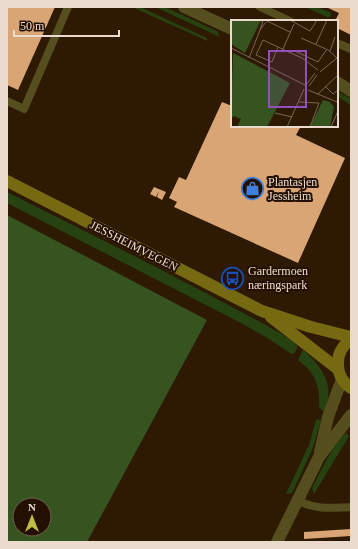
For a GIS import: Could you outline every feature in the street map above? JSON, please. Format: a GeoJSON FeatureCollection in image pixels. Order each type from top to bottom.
{"type":"FeatureCollection","features":[{"type":"Feature","properties":{"kind":"main road","name":"JESSHEIMVEGEN"},"geometry":{"type":"LineString","coordinates":[[7,181],[262,311],[311,327],[351,337]]}},
{"type":"Feature","properties":{"kind":"main road","name":"JESSHEIMVEGEN"},"geometry":{"type":"LineString","coordinates":[[262,311],[340,374],[351,388]]}},
{"type":"Feature","properties":{"kind":"main road"},"geometry":{"type":"LineString","coordinates":[[340,374],[338,362],[339,354],[343,347],[351,340]]}},
{"type":"Feature","properties":{"kind":"street"},"geometry":{"type":"LineString","coordinates":[[184,7],[231,29]]}},
{"type":"Feature","properties":{"kind":"street"},"geometry":{"type":"LineString","coordinates":[[338,83],[351,91]]}},
{"type":"Feature","properties":{"kind":"street"},"geometry":{"type":"LineString","coordinates":[[319,457],[340,374]]}},
{"type":"Feature","properties":{"kind":"street"},"geometry":{"type":"LineString","coordinates":[[277,542],[319,457],[351,415]]}},
{"type":"Feature","properties":{"kind":"lane"},"geometry":{"type":"LineString","coordinates":[[7,101],[24,109],[68,7]]}},
{"type":"Feature","properties":{"kind":"lane"},"geometry":{"type":"LineString","coordinates":[[260,7],[288,20]]}},
{"type":"Feature","properties":{"kind":"lane"},"geometry":{"type":"LineString","coordinates":[[338,44],[351,50]]}},
{"type":"Feature","properties":{"kind":"lane"},"geometry":{"type":"LineString","coordinates":[[298,501],[312,507],[323,509],[351,507]]}},
{"type":"Feature","properties":{"kind":"green space"},"geometry":{"type":"Polygon","coordinates":[[[132,7],[140,7],[207,38],[207,41],[203,39],[132,7]]]}},
{"type":"Feature","properties":{"kind":"green space"},"geometry":{"type":"Polygon","coordinates":[[[155,7],[165,7],[217,31],[220,37],[155,7]]]}},
{"type":"Feature","properties":{"kind":"green space"},"geometry":{"type":"Polygon","coordinates":[[[305,7],[317,7],[331,13],[330,17],[327,17],[305,7]]]}},
{"type":"Feature","properties":{"kind":"green space"},"geometry":{"type":"Polygon","coordinates":[[[338,92],[351,99],[351,105],[338,97],[338,92]]]}},
{"type":"Feature","properties":{"kind":"green space"},"geometry":{"type":"Polygon","coordinates":[[[7,192],[157,267],[265,324],[282,334],[297,346],[294,354],[243,324],[7,203],[7,192]]]}},
{"type":"Feature","properties":{"kind":"green space"},"geometry":{"type":"Polygon","coordinates":[[[7,215],[207,320],[87,542],[7,542],[7,215]]]}},
{"type":"Feature","properties":{"kind":"green space"},"geometry":{"type":"Polygon","coordinates":[[[303,350],[321,370],[328,385],[327,403],[324,412],[319,407],[319,392],[314,378],[307,368],[298,360],[303,350]]]}},
{"type":"Feature","properties":{"kind":"green space"},"geometry":{"type":"Polygon","coordinates":[[[318,419],[321,421],[312,450],[292,493],[286,494],[309,445],[316,420],[318,419]]]}},
{"type":"Feature","properties":{"kind":"green space"},"geometry":{"type":"Polygon","coordinates":[[[346,433],[349,436],[314,494],[312,488],[323,466],[331,452],[346,433]]]}},
{"type":"Feature","properties":{"kind":"building"},"geometry":{"type":"Polygon","coordinates":[[[7,7],[55,7],[18,90],[7,85],[7,7]]]}},
{"type":"Feature","properties":{"kind":"building"},"geometry":{"type":"Polygon","coordinates":[[[326,7],[351,7],[351,35],[338,28],[338,20],[336,20],[339,13],[326,7]]]}},
{"type":"Feature","properties":{"kind":"building","name":"Plantasjen Jessheim"},"geometry":{"type":"Polygon","coordinates":[[[222,102],[231,106],[231,127],[300,127],[296,135],[345,158],[298,263],[174,207],[177,202],[169,198],[179,177],[186,180],[222,102]]]}},
{"type":"Feature","properties":{"kind":"building"},"geometry":{"type":"Polygon","coordinates":[[[154,187],[166,192],[162,200],[157,197],[159,191],[156,197],[150,194],[154,187]]]}},
{"type":"Feature","properties":{"kind":"building"},"geometry":{"type":"Polygon","coordinates":[[[351,529],[351,536],[304,539],[304,532],[351,529]]]}},
{"type":"Feature","properties":{"kind":"place","name":"Plantasjen Jessheim"},"geometry":{"type":"Point","coordinates":[252,189]}},
{"type":"Feature","properties":{"kind":"place","name":"Gardermoen næringspark"},"geometry":{"type":"Point","coordinates":[232,278]}}]}
